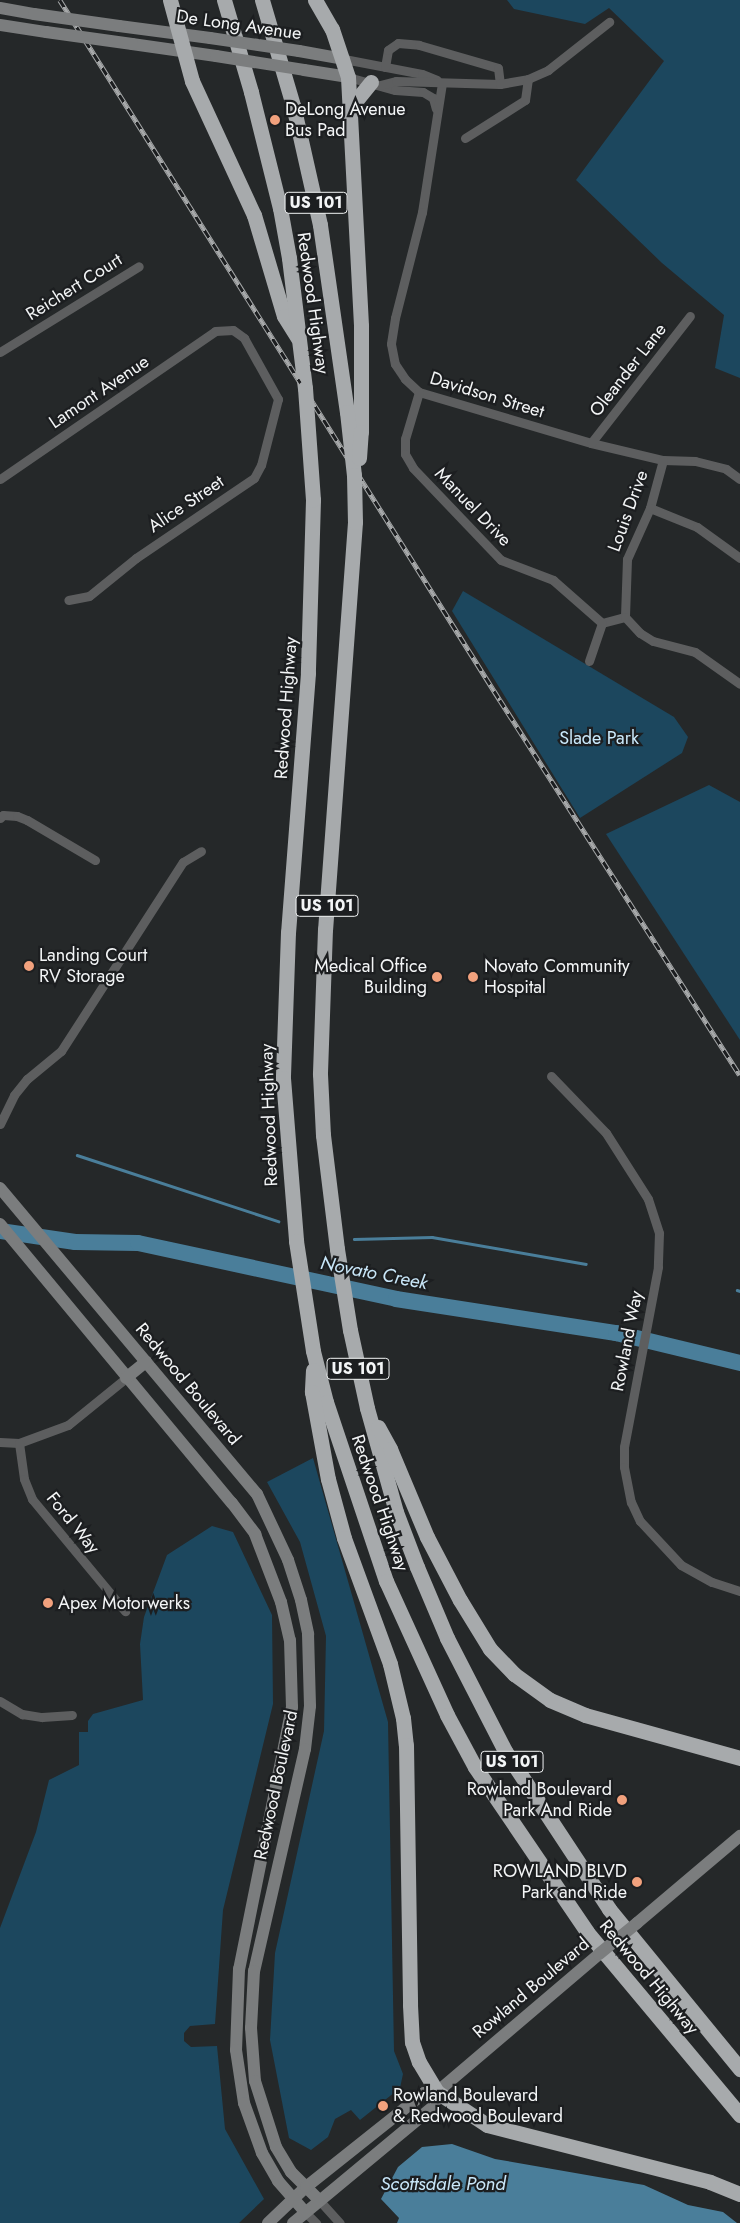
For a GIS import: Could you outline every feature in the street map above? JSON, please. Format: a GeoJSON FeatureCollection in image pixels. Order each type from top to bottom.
{"type":"FeatureCollection","features":[{"type":"Feature","properties":{"kind":"highway"},"geometry":{"type":"LineString","coordinates":[[170,0],[182,50],[192,81],[254,215],[284,316],[301,344]]}},
{"type":"Feature","properties":{"kind":"highway","name":"Redwood Highway"},"geometry":{"type":"LineString","coordinates":[[224,0],[266,146],[289,258],[301,344],[313,500],[308,673],[285,1000],[284,1106],[296,1241],[313,1351],[348,1473],[386,1581],[447,1715],[475,1767],[586,1932],[740,2115]]}},
{"type":"Feature","properties":{"kind":"highway","name":"Redwood Highway"},"geometry":{"type":"LineString","coordinates":[[262,0],[293,105],[320,225],[347,412],[354,475],[355,522],[321,1002],[323,1134],[337,1249],[350,1330],[367,1408],[396,1512],[417,1567],[447,1638],[506,1751],[609,1909],[740,2069]]}},
{"type":"Feature","properties":{"kind":"highway"},"geometry":{"type":"LineString","coordinates":[[315,0],[344,59],[348,77],[361,326],[361,432],[355,522]]}},
{"type":"Feature","properties":{"kind":"highway"},"geometry":{"type":"LineString","coordinates":[[350,115],[354,103],[375,84]]}},
{"type":"Feature","properties":{"kind":"highway"},"geometry":{"type":"LineString","coordinates":[[313,1351],[312,1392],[328,1479],[344,1538],[390,1664],[399,1699],[406,1745],[412,2042],[419,2062],[437,2092],[487,2125],[710,2182],[740,2194]]}},
{"type":"Feature","properties":{"kind":"highway"},"geometry":{"type":"LineString","coordinates":[[367,1408],[390,1449],[423,1528],[460,1600],[490,1649],[514,1674],[550,1700],[585,1715],[740,1758]]}},
{"type":"Feature","properties":{"kind":"main road","name":"De Long Avenue"},"geometry":{"type":"LineString","coordinates":[[0,8],[344,59]]}},
{"type":"Feature","properties":{"kind":"main road","name":"De Long Avenue"},"geometry":{"type":"LineString","coordinates":[[0,25],[182,50],[348,77]]}},
{"type":"Feature","properties":{"kind":"main road","name":"Redwood Boulevard"},"geometry":{"type":"LineString","coordinates":[[1,1190],[257,1494],[288,1560],[301,1600],[309,1643],[310,1706],[305,1749],[254,1971],[251,2028],[255,2081],[270,2131],[291,2172],[319,2200]]}},
{"type":"Feature","properties":{"kind":"main road","name":"Redwood Boulevard"},"geometry":{"type":"LineString","coordinates":[[0,1224],[255,1534],[281,1602],[290,1640],[292,1707],[239,1970],[236,2028],[244,2103],[262,2153],[293,2199],[305,2212]]}},
{"type":"Feature","properties":{"kind":"main road"},"geometry":{"type":"LineString","coordinates":[[126,1378],[146,1362]]}},
{"type":"Feature","properties":{"kind":"main road","name":"Rowland Boulevard"},"geometry":{"type":"LineString","coordinates":[[293,2223],[434,2106],[437,2092],[459,2072],[740,1836]]}},
{"type":"Feature","properties":{"kind":"main road"},"geometry":{"type":"LineString","coordinates":[[257,1880],[273,1883]]}},
{"type":"Feature","properties":{"kind":"main road"},"geometry":{"type":"LineString","coordinates":[[252,1905],[267,1908]]}},
{"type":"Feature","properties":{"kind":"main road"},"geometry":{"type":"LineString","coordinates":[[236,2028],[251,2028]]}},
{"type":"Feature","properties":{"kind":"main road","name":"Rowland Boulevard"},"geometry":{"type":"LineString","coordinates":[[268,2223],[306,2187],[424,2093],[437,2092]]}},
{"type":"Feature","properties":{"kind":"street","name":"De Long Avenue"},"geometry":{"type":"LineString","coordinates":[[375,84],[396,81],[500,84],[528,79],[548,70],[609,22]]}},
{"type":"Feature","properties":{"kind":"street"},"geometry":{"type":"LineString","coordinates":[[385,67],[388,50],[398,43],[419,45],[498,68],[500,84]]}},
{"type":"Feature","properties":{"kind":"street","name":"De Long Avenue"},"geometry":{"type":"LineString","coordinates":[[344,59],[422,74],[442,83]]}},
{"type":"Feature","properties":{"kind":"street","name":"De Long Avenue"},"geometry":{"type":"LineString","coordinates":[[348,77],[375,84],[423,92],[432,98],[437,111]]}},
{"type":"Feature","properties":{"kind":"street"},"geometry":{"type":"LineString","coordinates":[[465,138],[524,100],[528,79]]}},
{"type":"Feature","properties":{"kind":"street","name":"Davidson Street"},"geometry":{"type":"LineString","coordinates":[[442,83],[422,212],[395,318],[391,344],[395,364],[419,392],[591,443],[663,460],[695,461],[726,469],[740,479]]}},
{"type":"Feature","properties":{"kind":"street","name":"Reichert Court"},"geometry":{"type":"LineString","coordinates":[[0,352],[139,266]]}},
{"type":"Feature","properties":{"kind":"street","name":"Oleander Lane"},"geometry":{"type":"LineString","coordinates":[[591,443],[690,316]]}},
{"type":"Feature","properties":{"kind":"street","name":"Alice Street"},"geometry":{"type":"LineString","coordinates":[[68,600],[89,596],[136,558],[254,478],[263,457],[278,399],[244,338],[233,330],[215,331]]}},
{"type":"Feature","properties":{"kind":"street","name":"Lamont Avenue"},"geometry":{"type":"LineString","coordinates":[[0,479],[215,331]]}},
{"type":"Feature","properties":{"kind":"street","name":"Manuel Drive"},"geometry":{"type":"LineString","coordinates":[[419,392],[405,439],[405,454],[412,468],[501,560],[553,580],[602,623]]}},
{"type":"Feature","properties":{"kind":"street","name":"Louis Drive"},"geometry":{"type":"LineString","coordinates":[[625,617],[627,559],[650,508],[663,460]]}},
{"type":"Feature","properties":{"kind":"street"},"geometry":{"type":"LineString","coordinates":[[650,508],[697,527],[740,558]]}},
{"type":"Feature","properties":{"kind":"street"},"geometry":{"type":"LineString","coordinates":[[589,661],[602,623],[625,617],[640,633],[653,641],[695,652],[740,684]]}},
{"type":"Feature","properties":{"kind":"street"},"geometry":{"type":"LineString","coordinates":[[0,818],[10,815],[27,820],[95,860]]}},
{"type":"Feature","properties":{"kind":"street"},"geometry":{"type":"LineString","coordinates":[[0,1124],[2,1112],[27,1079],[62,1051],[184,862],[201,851]]}},
{"type":"Feature","properties":{"kind":"street","name":"Rowland Way"},"geometry":{"type":"LineString","coordinates":[[551,1076],[606,1133],[648,1199],[655,1217],[660,1250],[628,1419],[624,1467],[631,1502],[640,1520],[682,1565],[712,1582],[740,1591]]}},
{"type":"Feature","properties":{"kind":"street"},"geometry":{"type":"LineString","coordinates":[[0,1442],[19,1443],[68,1425],[126,1378]]}},
{"type":"Feature","properties":{"kind":"street","name":"Ford Way"},"geometry":{"type":"LineString","coordinates":[[19,1443],[24,1479],[32,1499],[125,1611]]}},
{"type":"Feature","properties":{"kind":"street"},"geometry":{"type":"LineString","coordinates":[[0,1701],[22,1714],[42,1717],[72,1715]]}},
{"type":"Feature","properties":{"kind":"street","name":"Redwood Boulevard"},"geometry":{"type":"LineString","coordinates":[[319,2200],[340,2223]]}},
{"type":"Feature","properties":{"kind":"street","name":"Redwood Boulevard"},"geometry":{"type":"LineString","coordinates":[[305,2212],[316,2223]]}},
{"type":"Feature","properties":{"kind":"green space"},"geometry":{"type":"Polygon","coordinates":[[[507,0],[740,0],[740,378],[715,368],[724,315],[662,263],[576,180],[664,61],[609,8],[585,24],[514,9],[507,0]]]}},
{"type":"Feature","properties":{"kind":"green space","name":"Slade Park"},"geometry":{"type":"Polygon","coordinates":[[[463,591],[674,717],[688,737],[682,753],[580,818],[452,611],[463,591]]]}},
{"type":"Feature","properties":{"kind":"green space"},"geometry":{"type":"Polygon","coordinates":[[[709,785],[740,802],[740,1040],[606,834],[709,785]]]}},
{"type":"Feature","properties":{"kind":"green space"},"geometry":{"type":"Polygon","coordinates":[[[313,1458],[388,1722],[394,2051],[403,2074],[400,2088],[360,2120],[351,2110],[335,2119],[328,2137],[311,2150],[289,2138],[270,2040],[275,1953],[324,1731],[326,1636],[300,1542],[267,1482],[313,1458]]]}},
{"type":"Feature","properties":{"kind":"green space"},"geometry":{"type":"Polygon","coordinates":[[[212,1526],[233,1532],[272,1615],[273,1704],[223,1910],[215,2024],[190,2026],[184,2033],[184,2041],[191,2047],[217,2046],[225,2129],[264,2199],[239,2223],[0,2223],[0,1928],[36,1832],[49,1780],[79,1765],[79,1732],[88,1732],[88,1721],[93,1714],[143,1700],[140,1644],[144,1617],[167,1555],[212,1526]]]}},
{"type":"Feature","properties":{"kind":"water","name":"Scottsdale Pond"},"geometry":{"type":"Polygon","coordinates":[[[452,2144],[495,2159],[644,2185],[688,2205],[723,2212],[737,2223],[397,2223],[399,2218],[381,2199],[398,2167],[422,2147],[452,2144]]]}},
{"type":"Feature","properties":{"kind":"waterway"},"geometry":{"type":"LineString","coordinates":[[77,1155],[278,1221]]}},
{"type":"Feature","properties":{"kind":"waterway","name":"Novato Creek"},"geometry":{"type":"LineString","coordinates":[[0,1231],[75,1242],[138,1243],[396,1299],[616,1333],[740,1363]]}},
{"type":"Feature","properties":{"kind":"waterway"},"geometry":{"type":"LineString","coordinates":[[354,1239],[432,1237],[586,1264]]}},
{"type":"Feature","properties":{"kind":"railway"},"geometry":{"type":"LineString","coordinates":[[60,0],[500,700],[740,1075]]}},
{"type":"Feature","properties":{"kind":"place","name":"DeLong Avenue Bus Pad"},"geometry":{"type":"Point","coordinates":[275,120]}},
{"type":"Feature","properties":{"kind":"place","name":"Landing Court RV Storage"},"geometry":{"type":"Point","coordinates":[29,966]}},
{"type":"Feature","properties":{"kind":"place","name":"Medical Office Building"},"geometry":{"type":"Point","coordinates":[437,977]}},
{"type":"Feature","properties":{"kind":"place","name":"Novato Community Hospital"},"geometry":{"type":"Point","coordinates":[473,977]}},
{"type":"Feature","properties":{"kind":"place","name":"Apex Motorwerks"},"geometry":{"type":"Point","coordinates":[48,1603]}},
{"type":"Feature","properties":{"kind":"place","name":"Rowland Boulevard Park And Ride"},"geometry":{"type":"Point","coordinates":[622,1800]}},
{"type":"Feature","properties":{"kind":"place","name":"ROWLAND BLVD Park and Ride"},"geometry":{"type":"Point","coordinates":[637,1882]}},
{"type":"Feature","properties":{"kind":"place","name":"Rowland Boulevard & Redwood Boulevard"},"geometry":{"type":"Point","coordinates":[383,2106]}}]}
